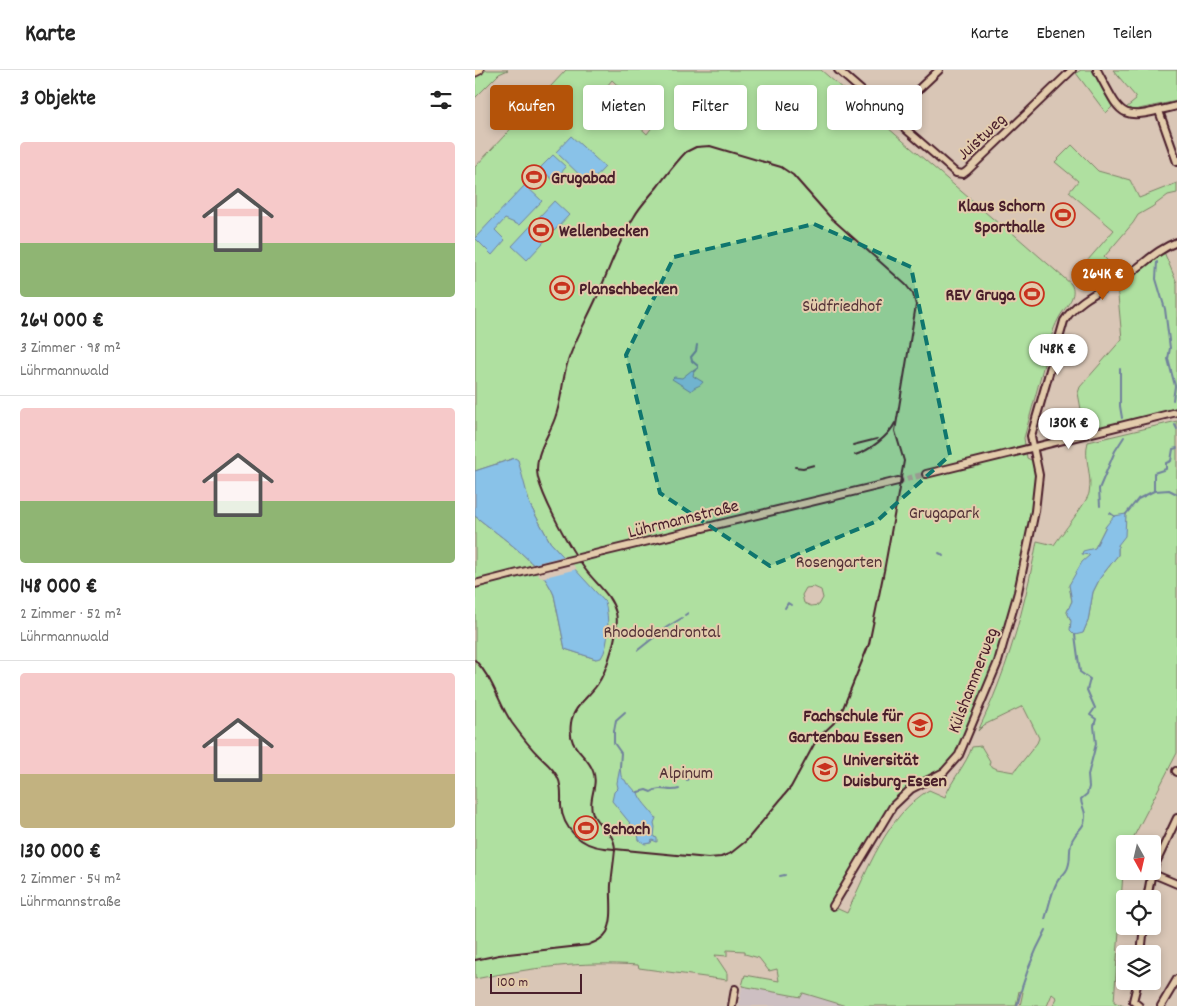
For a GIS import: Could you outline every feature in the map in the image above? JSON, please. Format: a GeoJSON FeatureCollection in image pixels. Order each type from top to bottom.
{"type":"FeatureCollection","features":[{"type":"Feature","properties":{"kind":"main road"},"geometry":{"type":"LineString","coordinates":[[475,72],[479,70]]}},
{"type":"Feature","properties":{"kind":"street","name":"Juistweg"},"geometry":{"type":"LineString","coordinates":[[838,70],[855,85]]}},
{"type":"Feature","properties":{"kind":"street"},"geometry":{"type":"LineString","coordinates":[[922,86],[939,70]]}},
{"type":"Feature","properties":{"kind":"street","name":"Juistweg"},"geometry":{"type":"LineString","coordinates":[[906,130],[956,173],[963,174],[1072,70]]}},
{"type":"Feature","properties":{"kind":"street"},"geometry":{"type":"LineString","coordinates":[[1097,70],[1114,103],[1120,110],[1126,113],[1139,115],[1177,106]]}},
{"type":"Feature","properties":{"kind":"street"},"geometry":{"type":"LineString","coordinates":[[1159,111],[1177,162]]}},
{"type":"Feature","properties":{"kind":"street","name":"Külshammerweg"},"geometry":{"type":"LineString","coordinates":[[833,906],[893,806],[911,789],[937,776],[951,766],[959,755],[998,662],[1017,600],[1029,545],[1039,482],[1038,466],[1031,436],[1060,332],[1069,312],[1088,296],[1128,274],[1160,250],[1177,242]]}},
{"type":"Feature","properties":{"kind":"street"},"geometry":{"type":"LineString","coordinates":[[926,474],[1177,412]]}},
{"type":"Feature","properties":{"kind":"street","name":"Lührmannstraße"},"geometry":{"type":"LineString","coordinates":[[475,584],[898,481]]}},
{"type":"Feature","properties":{"kind":"street"},"geometry":{"type":"LineString","coordinates":[[1161,852],[1177,818]]}},
{"type":"Feature","properties":{"kind":"street"},"geometry":{"type":"LineString","coordinates":[[1161,876],[1177,884]]}},
{"type":"Feature","properties":{"kind":"street"},"geometry":{"type":"LineString","coordinates":[[1161,1006],[1177,979]]}},
{"type":"Feature","properties":{"kind":"street"},"geometry":{"type":"LineString","coordinates":[[732,1006],[735,989]]}},
{"type":"Feature","properties":{"kind":"street"},"geometry":{"type":"LineString","coordinates":[[1136,990],[1133,1001],[1139,1006]]}},
{"type":"Feature","properties":{"kind":"highlighted area"},"geometry":{"type":"Polygon","coordinates":[[[814,224],[911,267],[950,455],[877,521],[770,566],[660,493],[626,355],[674,257],[814,224]]]}},
{"type":"Feature","properties":{"kind":"shaded area"},"geometry":{"type":"Polygon","coordinates":[[[742,986],[800,997],[803,993],[846,1006],[739,1006],[742,986]]]}},
{"type":"Feature","properties":{"kind":"green space"},"geometry":{"type":"Polygon","coordinates":[[[487,70],[508,70],[499,74],[475,98],[475,76],[487,70]]]}},
{"type":"Feature","properties":{"kind":"green space"},"geometry":{"type":"Polygon","coordinates":[[[566,70],[821,70],[838,85],[827,85],[827,130],[890,130],[999,224],[1001,223],[1071,284],[1073,288],[1072,297],[1053,331],[1024,438],[1027,458],[1033,461],[1036,480],[1014,596],[992,668],[958,752],[941,771],[907,788],[886,810],[829,905],[847,913],[880,845],[901,814],[929,790],[945,797],[972,747],[981,746],[990,761],[989,765],[997,769],[1014,772],[1037,743],[1039,738],[1023,706],[984,725],[978,731],[996,691],[1016,632],[1037,541],[1054,545],[1087,497],[1090,487],[1087,454],[1088,442],[1177,421],[1177,753],[1135,835],[1116,835],[1116,880],[1122,880],[1122,890],[1116,890],[1116,935],[1119,935],[1118,945],[1116,945],[1114,1002],[1124,1006],[1053,1006],[1057,998],[1052,994],[1047,1006],[1020,1006],[1023,992],[1019,991],[1016,1006],[846,1006],[803,993],[801,997],[742,986],[745,975],[779,981],[777,969],[769,971],[759,958],[745,954],[745,951],[727,950],[727,956],[715,955],[727,973],[727,980],[639,968],[638,965],[617,964],[556,966],[475,979],[475,516],[530,561],[548,583],[554,595],[565,649],[596,659],[565,559],[550,542],[530,505],[515,458],[475,471],[475,167],[510,130],[573,130],[573,85],[552,85],[566,70]],[[1126,514],[1106,526],[1095,548],[1069,585],[1072,601],[1067,612],[1071,621],[1083,633],[1088,621],[1093,592],[1100,578],[1118,555],[1118,545],[1126,514]],[[814,587],[806,588],[802,595],[804,603],[811,606],[819,605],[823,598],[821,590],[814,587]]]}},
{"type":"Feature","properties":{"kind":"green space"},"geometry":{"type":"Polygon","coordinates":[[[1081,70],[1094,70],[1112,107],[1106,113],[1076,73],[1081,70]]]}},
{"type":"Feature","properties":{"kind":"green space"},"geometry":{"type":"Polygon","coordinates":[[[1113,70],[1177,70],[1177,101],[1134,110],[1126,108],[1136,100],[1135,96],[1113,70]]]}},
{"type":"Feature","properties":{"kind":"green space"},"geometry":{"type":"Polygon","coordinates":[[[1072,145],[1098,171],[1130,180],[1139,198],[1177,183],[1177,193],[1168,195],[1138,215],[1104,257],[1118,272],[1105,277],[1098,265],[1077,278],[1074,276],[1114,230],[1069,192],[1078,181],[1055,162],[1072,145]]]}},
{"type":"Feature","properties":{"kind":"green space"},"geometry":{"type":"Polygon","coordinates":[[[1164,252],[1177,283],[1177,408],[1085,431],[1078,393],[1080,387],[1122,339],[1117,285],[1164,252]]]}},
{"type":"Feature","properties":{"kind":"water"},"geometry":{"type":"Polygon","coordinates":[[[571,136],[605,167],[589,184],[556,152],[571,136]]]}},
{"type":"Feature","properties":{"kind":"water"},"geometry":{"type":"Polygon","coordinates":[[[553,155],[566,167],[554,181],[540,168],[553,155]]]}},
{"type":"Feature","properties":{"kind":"water"},"geometry":{"type":"Polygon","coordinates":[[[525,185],[542,201],[519,225],[505,219],[495,230],[505,240],[492,255],[475,238],[525,185]]]}},
{"type":"Feature","properties":{"kind":"water","name":"Wellenbecken"},"geometry":{"type":"Polygon","coordinates":[[[554,201],[569,215],[527,260],[512,246],[554,201]]]}},
{"type":"Feature","properties":{"kind":"water"},"geometry":{"type":"Polygon","coordinates":[[[692,370],[694,371],[693,376],[703,382],[691,391],[672,379],[674,377],[682,378],[692,370]]]}},
{"type":"Feature","properties":{"kind":"water"},"geometry":{"type":"Polygon","coordinates":[[[515,458],[518,460],[530,505],[550,542],[605,602],[608,631],[606,646],[601,658],[596,659],[565,649],[554,595],[548,583],[530,561],[475,516],[475,471],[515,458]]]}},
{"type":"Feature","properties":{"kind":"water"},"geometry":{"type":"Polygon","coordinates":[[[1126,514],[1125,536],[1118,545],[1118,555],[1100,578],[1093,592],[1088,621],[1083,633],[1075,635],[1070,630],[1071,621],[1067,612],[1072,601],[1069,585],[1082,562],[1090,555],[1082,554],[1083,551],[1095,548],[1106,526],[1114,516],[1126,514]]]}},
{"type":"Feature","properties":{"kind":"water"},"geometry":{"type":"Polygon","coordinates":[[[620,767],[623,779],[638,792],[656,818],[654,837],[657,838],[657,842],[652,840],[651,843],[645,844],[639,840],[638,833],[612,801],[614,792],[618,788],[620,767]]]}},
{"type":"Feature","properties":{"kind":"pier"},"geometry":{"type":"Polygon","coordinates":[[[565,556],[577,569],[541,578],[529,565],[565,556]]]}},
{"type":"Feature","properties":{"kind":"waterway"},"geometry":{"type":"LineString","coordinates":[[1157,262],[1156,279],[1165,309],[1170,348],[1168,359],[1175,386],[1173,400]]}},
{"type":"Feature","properties":{"kind":"waterway"},"geometry":{"type":"LineString","coordinates":[[694,371],[698,366],[692,361],[691,357],[696,351],[697,345]]}},
{"type":"Feature","properties":{"kind":"waterway"},"geometry":{"type":"LineString","coordinates":[[1120,369],[1120,406],[1122,418]]}},
{"type":"Feature","properties":{"kind":"waterway"},"geometry":{"type":"LineString","coordinates":[[1175,425],[1177,429]]}},
{"type":"Feature","properties":{"kind":"waterway"},"geometry":{"type":"LineString","coordinates":[[1100,506],[1099,489],[1115,451],[1124,437]]}},
{"type":"Feature","properties":{"kind":"waterway"},"geometry":{"type":"LineString","coordinates":[[1126,514],[1138,499],[1154,491],[1154,473],[1166,469],[1166,463],[1171,461],[1173,449],[1177,448]]}},
{"type":"Feature","properties":{"kind":"waterway"},"geometry":{"type":"LineString","coordinates":[[1155,491],[1169,490],[1177,494]]}},
{"type":"Feature","properties":{"kind":"waterway"},"geometry":{"type":"LineString","coordinates":[[1110,513],[1114,516]]}},
{"type":"Feature","properties":{"kind":"waterway"},"geometry":{"type":"LineString","coordinates":[[785,608],[788,603],[791,605]]}},
{"type":"Feature","properties":{"kind":"waterway"},"geometry":{"type":"LineString","coordinates":[[638,650],[667,627],[682,618]]}},
{"type":"Feature","properties":{"kind":"waterway"},"geometry":{"type":"LineString","coordinates":[[1045,919],[1055,886],[1068,867],[1072,840],[1083,826],[1085,820],[1081,799],[1087,794],[1089,787],[1088,775],[1096,744],[1094,726],[1096,719],[1090,715],[1095,708],[1087,690],[1090,679],[1080,672],[1075,635]]}},
{"type":"Feature","properties":{"kind":"waterway"},"geometry":{"type":"LineString","coordinates":[[620,767],[621,753],[614,743],[614,731],[616,720],[625,712]]}},
{"type":"Feature","properties":{"kind":"waterway"},"geometry":{"type":"LineString","coordinates":[[687,780],[693,771]]}},
{"type":"Feature","properties":{"kind":"waterway"},"geometry":{"type":"LineString","coordinates":[[638,792],[646,790],[651,792],[658,789],[679,789]]}},
{"type":"Feature","properties":{"kind":"waterway"},"geometry":{"type":"LineString","coordinates":[[780,876],[785,875]]}},
{"type":"Feature","properties":{"kind":"waterway"},"geometry":{"type":"LineString","coordinates":[[1017,1006],[1029,967],[1046,930]]}},
{"type":"Feature","properties":{"kind":"tunnel"},"geometry":{"type":"LineString","coordinates":[[898,481],[926,474]]}},
{"type":"Feature","properties":{"kind":"railway"},"geometry":{"type":"LineString","coordinates":[[475,660],[492,683],[512,723],[559,779],[562,814],[569,829],[581,840],[596,847],[604,848],[708,858],[721,857],[731,853],[746,841],[791,787],[817,739],[839,718],[869,644],[884,571],[904,461],[895,431],[916,305],[913,294],[906,285],[830,217],[793,175],[781,167],[710,146],[696,147],[686,152],[636,213],[618,247],[571,353],[557,411],[539,454],[537,470],[541,488],[565,537],[585,569],[611,600],[616,613],[617,620],[612,650],[605,670],[597,685],[575,712],[571,723],[574,745],[593,771],[595,782],[591,803],[593,814],[614,843],[615,849],[615,854],[611,885],[610,921],[607,932],[599,940],[588,945],[499,955],[475,960]]}},
{"type":"Feature","properties":{"kind":"railway"},"geometry":{"type":"LineString","coordinates":[[855,455],[878,442],[895,423]]}},
{"type":"Feature","properties":{"kind":"railway"},"geometry":{"type":"LineString","coordinates":[[853,445],[877,439]]}},
{"type":"Feature","properties":{"kind":"railway"},"geometry":{"type":"LineString","coordinates":[[795,467],[803,468],[814,465]]}},
{"type":"Feature","properties":{"kind":"place","name":"Grugabad"},"geometry":{"type":"Point","coordinates":[534,177]}},
{"type":"Feature","properties":{"kind":"place","name":"Klaus Schorn Sporthalle"},"geometry":{"type":"Point","coordinates":[1063,215]}},
{"type":"Feature","properties":{"kind":"place","name":"Wellenbecken"},"geometry":{"type":"Point","coordinates":[541,230]}},
{"type":"Feature","properties":{"kind":"place","name":"Planschbecken"},"geometry":{"type":"Point","coordinates":[562,288]}},
{"type":"Feature","properties":{"kind":"place","name":"REV Gruga"},"geometry":{"type":"Point","coordinates":[1032,294]}},
{"type":"Feature","properties":{"kind":"place","name":"Fachschule für Gartenbau Essen"},"geometry":{"type":"Point","coordinates":[920,725]}},
{"type":"Feature","properties":{"kind":"place","name":"Universität Duisburg-Essen"},"geometry":{"type":"Point","coordinates":[825,769]}},
{"type":"Feature","properties":{"kind":"place","name":"Schach"},"geometry":{"type":"Point","coordinates":[586,828]}},
{"type":"Feature","properties":{"kind":"park label","name":"Südfriedhof"},"geometry":{"type":"Point","coordinates":[842,305]}},
{"type":"Feature","properties":{"kind":"park label","name":"Grugapark"},"geometry":{"type":"Point","coordinates":[944,512]}},
{"type":"Feature","properties":{"kind":"park label","name":"Rosengarten"},"geometry":{"type":"Point","coordinates":[839,561]}},
{"type":"Feature","properties":{"kind":"park label","name":"Rhododendrontal"},"geometry":{"type":"Point","coordinates":[662,631]}},
{"type":"Feature","properties":{"kind":"park label","name":"Alpinum"},"geometry":{"type":"Point","coordinates":[686,772]}}]}
